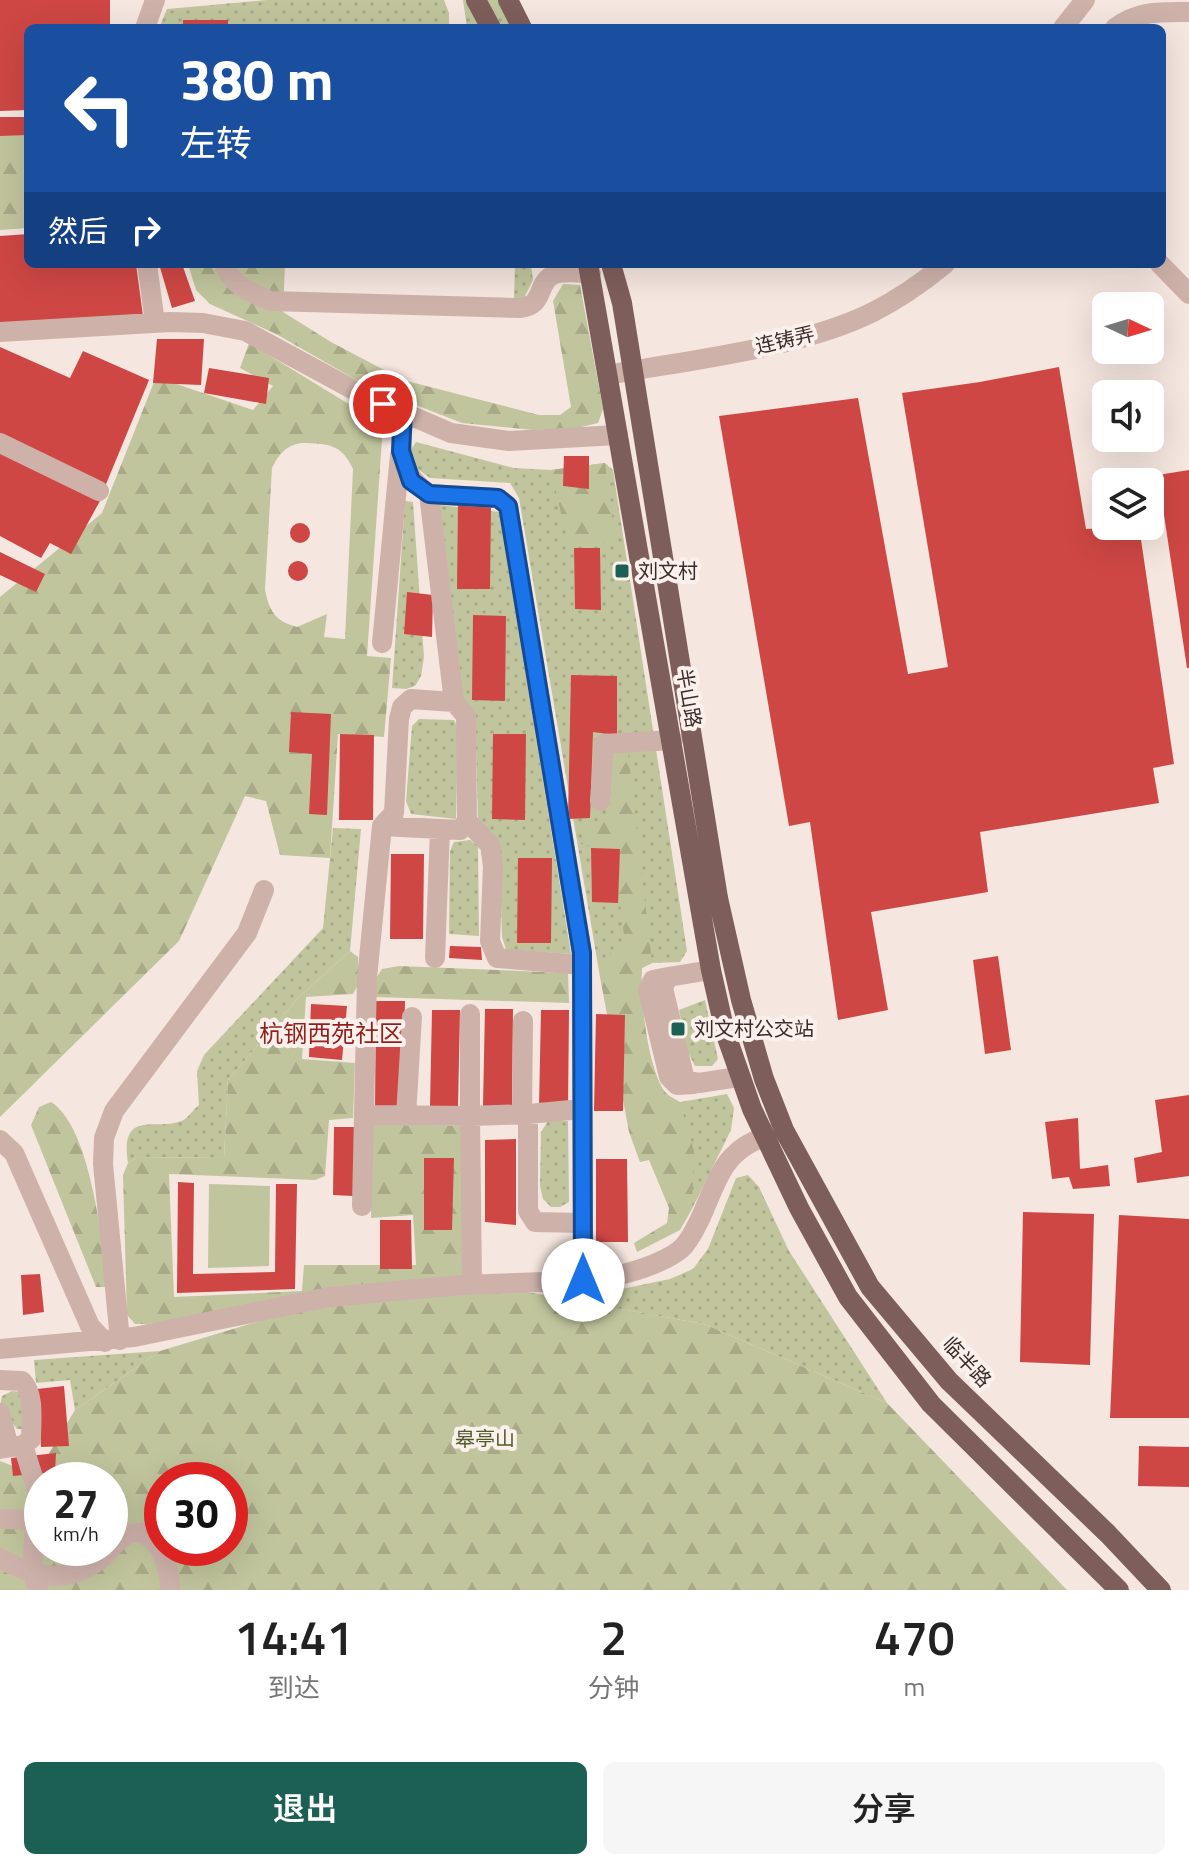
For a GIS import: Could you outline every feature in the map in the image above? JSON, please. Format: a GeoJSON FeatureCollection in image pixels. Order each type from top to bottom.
{"type":"FeatureCollection","features":[{"type":"Feature","properties":{"kind":"main road"},"geometry":{"type":"LineString","coordinates":[[476,0],[489,24]]}},
{"type":"Feature","properties":{"kind":"main road"},"geometry":{"type":"LineString","coordinates":[[508,0],[520,24]]}},
{"type":"Feature","properties":{"kind":"main road","name":"半山路"},"geometry":{"type":"LineString","coordinates":[[589,268],[711,970],[738,1077],[774,1133]]}},
{"type":"Feature","properties":{"kind":"main road","name":"半山路"},"geometry":{"type":"LineString","coordinates":[[612,268],[622,303],[718,898],[764,1079],[774,1133]]}},
{"type":"Feature","properties":{"kind":"main road"},"geometry":{"type":"LineString","coordinates":[[774,1133],[799,1208],[848,1297],[931,1404],[1119,1590]]}},
{"type":"Feature","properties":{"kind":"main road","name":"临半路"},"geometry":{"type":"LineString","coordinates":[[774,1133],[870,1287],[949,1381],[1108,1534],[1161,1590]]}},
{"type":"Feature","properties":{"kind":"street"},"geometry":{"type":"LineString","coordinates":[[146,24],[155,0]]}},
{"type":"Feature","properties":{"kind":"street"},"geometry":{"type":"LineString","coordinates":[[1066,24],[1085,0]]}},
{"type":"Feature","properties":{"kind":"street"},"geometry":{"type":"LineString","coordinates":[[1120,24],[1147,13],[1189,12]]}},
{"type":"Feature","properties":{"kind":"street"},"geometry":{"type":"LineString","coordinates":[[148,268],[155,323]]}},
{"type":"Feature","properties":{"kind":"street"},"geometry":{"type":"LineString","coordinates":[[226,268],[227,274],[246,290],[270,301],[520,308],[529,307],[538,299],[552,269],[589,268]]}},
{"type":"Feature","properties":{"kind":"street","name":"连铸弄"},"geometry":{"type":"LineString","coordinates":[[608,375],[817,333],[873,313],[940,268]]}},
{"type":"Feature","properties":{"kind":"street"},"geometry":{"type":"LineString","coordinates":[[1164,268],[1189,294]]}},
{"type":"Feature","properties":{"kind":"street"},"geometry":{"type":"LineString","coordinates":[[0,332],[203,323],[245,331],[363,395],[451,433],[509,441],[618,435]]}},
{"type":"Feature","properties":{"kind":"street"},"geometry":{"type":"LineString","coordinates":[[382,643],[403,412]]}},
{"type":"Feature","properties":{"kind":"street"},"geometry":{"type":"LineString","coordinates":[[0,443],[99,491]]}},
{"type":"Feature","properties":{"kind":"street"},"geometry":{"type":"LineString","coordinates":[[401,451],[411,481],[429,494],[498,498],[508,506],[582,965],[583,1280]]}},
{"type":"Feature","properties":{"kind":"street"},"geometry":{"type":"LineString","coordinates":[[382,826],[460,830],[467,821],[466,716],[454,702],[429,494]]}},
{"type":"Feature","properties":{"kind":"street"},"geometry":{"type":"LineString","coordinates":[[362,1206],[367,978],[382,826],[394,813],[399,719],[402,707],[411,699],[454,702]]}},
{"type":"Feature","properties":{"kind":"street"},"geometry":{"type":"LineString","coordinates":[[600,801],[604,744],[673,740]]}},
{"type":"Feature","properties":{"kind":"street"},"geometry":{"type":"LineString","coordinates":[[467,821],[490,845],[493,866],[490,941],[497,958],[582,965]]}},
{"type":"Feature","properties":{"kind":"street"},"geometry":{"type":"LineString","coordinates":[[435,958],[440,829]]}},
{"type":"Feature","properties":{"kind":"street"},"geometry":{"type":"LineString","coordinates":[[113,1341],[104,1138],[114,1111],[247,933],[264,890]]}},
{"type":"Feature","properties":{"kind":"street"},"geometry":{"type":"LineString","coordinates":[[711,970],[668,977],[663,988],[685,1080],[699,1083],[738,1077]]}},
{"type":"Feature","properties":{"kind":"street"},"geometry":{"type":"LineString","coordinates":[[470,1014],[472,1284]]}},
{"type":"Feature","properties":{"kind":"street"},"geometry":{"type":"LineString","coordinates":[[406,1116],[412,1017]]}},
{"type":"Feature","properties":{"kind":"street"},"geometry":{"type":"LineString","coordinates":[[523,1021],[528,1211],[535,1222],[583,1223]]}},
{"type":"Feature","properties":{"kind":"street"},"geometry":{"type":"LineString","coordinates":[[364,1115],[470,1116],[582,1109]]}},
{"type":"Feature","properties":{"kind":"street"},"geometry":{"type":"LineString","coordinates":[[0,1349],[113,1341],[329,1297],[618,1275],[682,1248],[696,1227],[732,1154],[774,1133]]}},
{"type":"Feature","properties":{"kind":"street"},"geometry":{"type":"LineString","coordinates":[[0,1140],[14,1153],[90,1326],[113,1341]]}},
{"type":"Feature","properties":{"kind":"street"},"geometry":{"type":"LineString","coordinates":[[0,1380],[22,1381],[28,1388],[31,1439],[11,1447]]}},
{"type":"Feature","properties":{"kind":"street"},"geometry":{"type":"LineString","coordinates":[[0,1413],[11,1447],[24,1468]]}},
{"type":"Feature","properties":{"kind":"street"},"geometry":{"type":"LineString","coordinates":[[5,1519],[24,1520]]}},
{"type":"Feature","properties":{"kind":"street"},"geometry":{"type":"LineString","coordinates":[[0,1558],[35,1582],[82,1573],[119,1540],[132,1533],[146,1534],[157,1545],[171,1574],[170,1590]]}},
{"type":"Feature","properties":{"kind":"green space"},"geometry":{"type":"Polygon","coordinates":[[[267,0],[444,0],[449,24],[161,24],[167,9],[267,0]]]}},
{"type":"Feature","properties":{"kind":"green space"},"geometry":{"type":"Polygon","coordinates":[[[463,0],[503,0],[514,24],[466,24],[463,0]]]}},
{"type":"Feature","properties":{"kind":"green space"},"geometry":{"type":"Polygon","coordinates":[[[24,119],[24,228],[0,230],[0,122],[24,119]]]}},
{"type":"Feature","properties":{"kind":"green space"},"geometry":{"type":"Polygon","coordinates":[[[189,268],[285,268],[283,312],[331,342],[403,380],[539,415],[560,415],[571,407],[553,301],[563,284],[580,285],[603,409],[598,423],[577,428],[533,430],[462,423],[367,386],[276,334],[210,304],[196,290],[189,268]]]}},
{"type":"Feature","properties":{"kind":"green space"},"geometry":{"type":"Polygon","coordinates":[[[515,268],[532,268],[533,280],[524,298],[514,298],[515,268]]]}},
{"type":"Feature","properties":{"kind":"green space"},"geometry":{"type":"Polygon","coordinates":[[[249,343],[383,425],[367,656],[391,658],[384,737],[338,734],[330,858],[280,855],[266,801],[245,796],[179,941],[0,1117],[0,597],[102,513],[156,377],[253,410],[273,386],[240,368],[249,343]],[[301,443],[280,455],[272,468],[265,589],[271,609],[283,622],[297,627],[327,614],[324,637],[345,639],[353,469],[344,454],[333,447],[301,443]]]}},
{"type":"Feature","properties":{"kind":"green space"},"geometry":{"type":"Polygon","coordinates":[[[416,442],[514,468],[551,470],[605,463],[613,470],[687,951],[680,962],[652,963],[642,968],[643,1014],[649,1051],[659,1082],[670,1096],[680,1102],[727,1094],[734,1108],[731,1130],[692,1209],[600,977],[519,498],[510,483],[430,478],[415,467],[410,451],[416,442]]]}},
{"type":"Feature","properties":{"kind":"green space"},"geometry":{"type":"Polygon","coordinates":[[[605,463],[614,533],[609,543],[568,543],[551,470],[605,463]]]}},
{"type":"Feature","properties":{"kind":"green space"},"geometry":{"type":"Polygon","coordinates":[[[405,501],[413,502],[424,657],[421,676],[415,686],[406,689],[392,688],[405,501]]]}},
{"type":"Feature","properties":{"kind":"green space"},"geometry":{"type":"Polygon","coordinates":[[[440,505],[500,512],[571,954],[506,949],[502,937],[499,843],[478,821],[475,713],[462,698],[440,505]]]}},
{"type":"Feature","properties":{"kind":"green space"},"geometry":{"type":"Polygon","coordinates":[[[419,719],[454,720],[458,728],[456,819],[411,814],[406,801],[412,726],[419,719]]]}},
{"type":"Feature","properties":{"kind":"green space"},"geometry":{"type":"Polygon","coordinates":[[[628,752],[652,963],[642,968],[646,1032],[659,1082],[666,1093],[680,1103],[694,1151],[692,1209],[680,1230],[637,1252],[634,1243],[667,1223],[669,1208],[649,1160],[640,1162],[629,1132],[600,977],[609,954],[625,944],[614,850],[581,844],[583,828],[612,813],[608,785],[611,754],[628,752]]]}},
{"type":"Feature","properties":{"kind":"green space"},"geometry":{"type":"Polygon","coordinates":[[[333,828],[361,829],[350,951],[298,998],[228,1080],[224,1158],[137,1157],[128,1163],[127,1145],[130,1134],[136,1128],[175,1123],[185,1119],[199,1105],[197,1071],[204,1055],[323,928],[333,828]]]}},
{"type":"Feature","properties":{"kind":"green space"},"geometry":{"type":"Polygon","coordinates":[[[470,840],[478,846],[479,936],[449,934],[450,851],[454,842],[470,840]]]}},
{"type":"Feature","properties":{"kind":"green space"},"geometry":{"type":"Polygon","coordinates":[[[350,951],[358,957],[358,985],[353,994],[306,997],[302,1059],[355,1063],[353,1118],[329,1120],[325,1176],[315,1180],[169,1174],[174,1297],[302,1291],[304,1265],[416,1265],[413,1215],[371,1218],[373,1124],[465,1126],[467,1277],[135,1324],[127,1315],[123,1175],[128,1163],[137,1157],[224,1158],[228,1080],[298,998],[350,951]]]}},
{"type":"Feature","properties":{"kind":"green space"},"geometry":{"type":"Polygon","coordinates":[[[399,966],[568,973],[569,1003],[374,997],[375,980],[382,969],[399,966]]]}},
{"type":"Feature","properties":{"kind":"green space"},"geometry":{"type":"Polygon","coordinates":[[[705,1000],[718,1059],[712,1066],[695,1066],[688,1052],[679,1010],[705,1000]]]}},
{"type":"Feature","properties":{"kind":"green space"},"geometry":{"type":"Polygon","coordinates":[[[51,1102],[65,1115],[85,1160],[98,1215],[108,1287],[96,1287],[31,1125],[39,1107],[51,1102]]]}},
{"type":"Feature","properties":{"kind":"green space"},"geometry":{"type":"Polygon","coordinates":[[[548,1121],[568,1121],[569,1202],[560,1207],[551,1207],[543,1199],[540,1186],[541,1132],[548,1121]]]}},
{"type":"Feature","properties":{"kind":"green space"},"geometry":{"type":"Polygon","coordinates":[[[748,1175],[759,1187],[789,1251],[887,1403],[704,1324],[542,1295],[612,1291],[670,1279],[693,1269],[708,1249],[736,1178],[748,1175]]]}},
{"type":"Feature","properties":{"kind":"green space"},"geometry":{"type":"Polygon","coordinates":[[[209,1184],[270,1186],[269,1266],[208,1268],[209,1184]]]}},
{"type":"Feature","properties":{"kind":"green space","name":"皋亭山"},"geometry":{"type":"Polygon","coordinates":[[[494,1286],[704,1324],[887,1403],[1067,1590],[0,1590],[0,1461],[24,1470],[24,1566],[128,1566],[128,1462],[44,1462],[75,1410],[160,1351],[306,1307],[494,1286]]]}},
{"type":"Feature","properties":{"kind":"green space"},"geometry":{"type":"Polygon","coordinates":[[[160,1351],[75,1410],[70,1380],[36,1383],[34,1360],[160,1351]]]}},
{"type":"Feature","properties":{"kind":"green space"},"geometry":{"type":"Polygon","coordinates":[[[12,1391],[20,1392],[25,1429],[17,1429],[0,1406],[2,1396],[12,1391]]]}},
{"type":"Feature","properties":{"kind":"building"},"geometry":{"type":"Polygon","coordinates":[[[0,0],[110,0],[110,24],[24,24],[24,110],[0,111],[0,0]]]}},
{"type":"Feature","properties":{"kind":"building"},"geometry":{"type":"Polygon","coordinates":[[[183,20],[228,20],[228,24],[183,24],[183,20]]]}},
{"type":"Feature","properties":{"kind":"building"},"geometry":{"type":"Polygon","coordinates":[[[0,117],[24,117],[24,135],[0,136],[0,117]]]}},
{"type":"Feature","properties":{"kind":"building"},"geometry":{"type":"Polygon","coordinates":[[[24,234],[24,268],[137,268],[143,316],[0,324],[0,236],[24,234]]]}},
{"type":"Feature","properties":{"kind":"building"},"geometry":{"type":"Polygon","coordinates":[[[160,268],[183,268],[195,301],[172,308],[160,268]]]}},
{"type":"Feature","properties":{"kind":"building"},"geometry":{"type":"Polygon","coordinates":[[[157,339],[204,339],[201,385],[153,383],[157,339]]]}},
{"type":"Feature","properties":{"kind":"building"},"geometry":{"type":"Polygon","coordinates":[[[0,347],[70,378],[83,351],[149,380],[104,489],[0,434],[0,347]]]}},
{"type":"Feature","properties":{"kind":"building"},"geometry":{"type":"Polygon","coordinates":[[[1059,367],[1086,529],[1092,529],[1092,540],[1141,540],[1174,764],[1153,768],[1159,803],[980,832],[988,892],[871,912],[888,1010],[838,1020],[810,822],[789,826],[719,416],[858,398],[908,674],[948,667],[902,393],[1059,367]]]}},
{"type":"Feature","properties":{"kind":"building"},"geometry":{"type":"Polygon","coordinates":[[[209,368],[269,378],[266,404],[204,393],[209,368]]]}},
{"type":"Feature","properties":{"kind":"building"},"geometry":{"type":"Polygon","coordinates":[[[0,448],[101,499],[71,554],[50,543],[41,558],[0,536],[0,448]]]}},
{"type":"Feature","properties":{"kind":"building"},"geometry":{"type":"Polygon","coordinates":[[[564,456],[589,456],[589,489],[563,486],[564,456]]]}},
{"type":"Feature","properties":{"kind":"building"},"geometry":{"type":"Polygon","coordinates":[[[1189,470],[1189,668],[1164,515],[1164,474],[1189,470]]]}},
{"type":"Feature","properties":{"kind":"building"},"geometry":{"type":"Polygon","coordinates":[[[458,504],[491,504],[490,589],[457,589],[458,504]]]}},
{"type":"Feature","properties":{"kind":"building"},"geometry":{"type":"Polygon","coordinates":[[[296,523],[304,523],[310,533],[304,543],[296,543],[290,537],[290,529],[296,523]]]}},
{"type":"Feature","properties":{"kind":"building"},"geometry":{"type":"Polygon","coordinates":[[[574,548],[600,548],[601,610],[575,609],[574,548]]]}},
{"type":"Feature","properties":{"kind":"building"},"geometry":{"type":"Polygon","coordinates":[[[0,552],[45,574],[36,592],[0,575],[0,552]]]}},
{"type":"Feature","properties":{"kind":"building"},"geometry":{"type":"Polygon","coordinates":[[[294,561],[302,561],[308,571],[302,581],[294,581],[288,575],[288,567],[294,561]]]}},
{"type":"Feature","properties":{"kind":"building"},"geometry":{"type":"Polygon","coordinates":[[[407,592],[433,595],[432,637],[404,634],[407,592]]]}},
{"type":"Feature","properties":{"kind":"building"},"geometry":{"type":"Polygon","coordinates":[[[473,615],[506,616],[505,701],[472,700],[473,615]]]}},
{"type":"Feature","properties":{"kind":"building"},"geometry":{"type":"Polygon","coordinates":[[[571,675],[617,676],[617,735],[593,732],[590,818],[568,819],[571,675]]]}},
{"type":"Feature","properties":{"kind":"building"},"geometry":{"type":"Polygon","coordinates":[[[291,712],[331,714],[327,815],[309,814],[312,754],[289,752],[291,712]]]}},
{"type":"Feature","properties":{"kind":"building"},"geometry":{"type":"Polygon","coordinates":[[[340,734],[374,735],[373,820],[339,820],[340,734]]]}},
{"type":"Feature","properties":{"kind":"building"},"geometry":{"type":"Polygon","coordinates":[[[493,734],[526,734],[525,820],[492,819],[493,734]]]}},
{"type":"Feature","properties":{"kind":"building"},"geometry":{"type":"Polygon","coordinates":[[[591,848],[620,849],[618,903],[592,902],[591,848]]]}},
{"type":"Feature","properties":{"kind":"building"},"geometry":{"type":"Polygon","coordinates":[[[391,854],[424,854],[423,939],[390,939],[391,854]]]}},
{"type":"Feature","properties":{"kind":"building"},"geometry":{"type":"Polygon","coordinates":[[[518,858],[552,858],[551,943],[517,943],[518,858]]]}},
{"type":"Feature","properties":{"kind":"building"},"geometry":{"type":"Polygon","coordinates":[[[450,946],[481,947],[482,960],[449,958],[450,946]]]}},
{"type":"Feature","properties":{"kind":"building"},"geometry":{"type":"Polygon","coordinates":[[[998,956],[1011,1050],[985,1054],[973,960],[998,956]]]}},
{"type":"Feature","properties":{"kind":"building"},"geometry":{"type":"Polygon","coordinates":[[[376,1001],[405,1001],[403,1110],[375,1109],[376,1001]]]}},
{"type":"Feature","properties":{"kind":"building"},"geometry":{"type":"Polygon","coordinates":[[[311,1004],[347,1006],[342,1060],[309,1057],[311,1004]]]}},
{"type":"Feature","properties":{"kind":"building"},"geometry":{"type":"Polygon","coordinates":[[[485,1009],[513,1009],[512,1106],[483,1106],[485,1009]]]}},
{"type":"Feature","properties":{"kind":"building"},"geometry":{"type":"Polygon","coordinates":[[[432,1010],[460,1010],[458,1107],[430,1107],[432,1010]]]}},
{"type":"Feature","properties":{"kind":"building"},"geometry":{"type":"Polygon","coordinates":[[[541,1010],[569,1010],[568,1107],[539,1107],[541,1010]]]}},
{"type":"Feature","properties":{"kind":"building"},"geometry":{"type":"Polygon","coordinates":[[[596,1014],[625,1015],[623,1111],[594,1111],[596,1014]]]}},
{"type":"Feature","properties":{"kind":"building"},"geometry":{"type":"Polygon","coordinates":[[[1189,1095],[1189,1176],[1137,1183],[1134,1158],[1162,1152],[1155,1100],[1189,1095]]]}},
{"type":"Feature","properties":{"kind":"building"},"geometry":{"type":"Polygon","coordinates":[[[1078,1118],[1080,1169],[1108,1165],[1110,1186],[1073,1189],[1069,1177],[1052,1179],[1045,1122],[1078,1118]]]}},
{"type":"Feature","properties":{"kind":"building"},"geometry":{"type":"Polygon","coordinates":[[[334,1127],[356,1127],[353,1196],[333,1195],[334,1127]]]}},
{"type":"Feature","properties":{"kind":"building"},"geometry":{"type":"Polygon","coordinates":[[[516,1139],[516,1225],[485,1222],[485,1140],[516,1139]]]}},
{"type":"Feature","properties":{"kind":"building"},"geometry":{"type":"Polygon","coordinates":[[[424,1158],[454,1158],[452,1230],[424,1230],[424,1158]]]}},
{"type":"Feature","properties":{"kind":"building"},"geometry":{"type":"Polygon","coordinates":[[[596,1159],[627,1159],[628,1242],[596,1242],[596,1159]]]}},
{"type":"Feature","properties":{"kind":"building"},"geometry":{"type":"Polygon","coordinates":[[[178,1182],[194,1183],[193,1274],[275,1272],[276,1184],[297,1184],[295,1289],[177,1293],[178,1182]]]}},
{"type":"Feature","properties":{"kind":"building"},"geometry":{"type":"Polygon","coordinates":[[[1023,1212],[1094,1214],[1090,1365],[1020,1362],[1023,1212]]]}},
{"type":"Feature","properties":{"kind":"building"},"geometry":{"type":"Polygon","coordinates":[[[1119,1215],[1189,1219],[1189,1418],[1110,1418],[1119,1215]]]}},
{"type":"Feature","properties":{"kind":"building"},"geometry":{"type":"Polygon","coordinates":[[[380,1220],[411,1220],[412,1269],[380,1269],[380,1220]]]}},
{"type":"Feature","properties":{"kind":"building"},"geometry":{"type":"Polygon","coordinates":[[[40,1274],[44,1312],[23,1315],[21,1275],[40,1274]]]}},
{"type":"Feature","properties":{"kind":"building"},"geometry":{"type":"Polygon","coordinates":[[[64,1386],[69,1446],[41,1447],[37,1389],[64,1386]]]}},
{"type":"Feature","properties":{"kind":"building"},"geometry":{"type":"Polygon","coordinates":[[[1139,1446],[1189,1447],[1189,1487],[1138,1486],[1139,1446]]]}},
{"type":"Feature","properties":{"kind":"building"},"geometry":{"type":"Polygon","coordinates":[[[56,1453],[56,1462],[24,1462],[24,1475],[13,1476],[11,1458],[56,1453]]]}},
{"type":"Feature","properties":{"kind":"place","name":"刘文村"},"geometry":{"type":"Point","coordinates":[622,571]}},
{"type":"Feature","properties":{"kind":"place","name":"刘文村公交站"},"geometry":{"type":"Point","coordinates":[678,1029]}},
{"type":"Feature","properties":{"kind":"district","name":"杭钢西苑社区"},"geometry":{"type":"Point","coordinates":[331,1034]}},
{"type":"Feature","properties":{"kind":"route"},"geometry":{"type":"LineString","coordinates":[[383,404],[403,412],[401,451],[411,481],[429,494],[498,498],[508,506],[582,953],[583,1280]]}}]}
